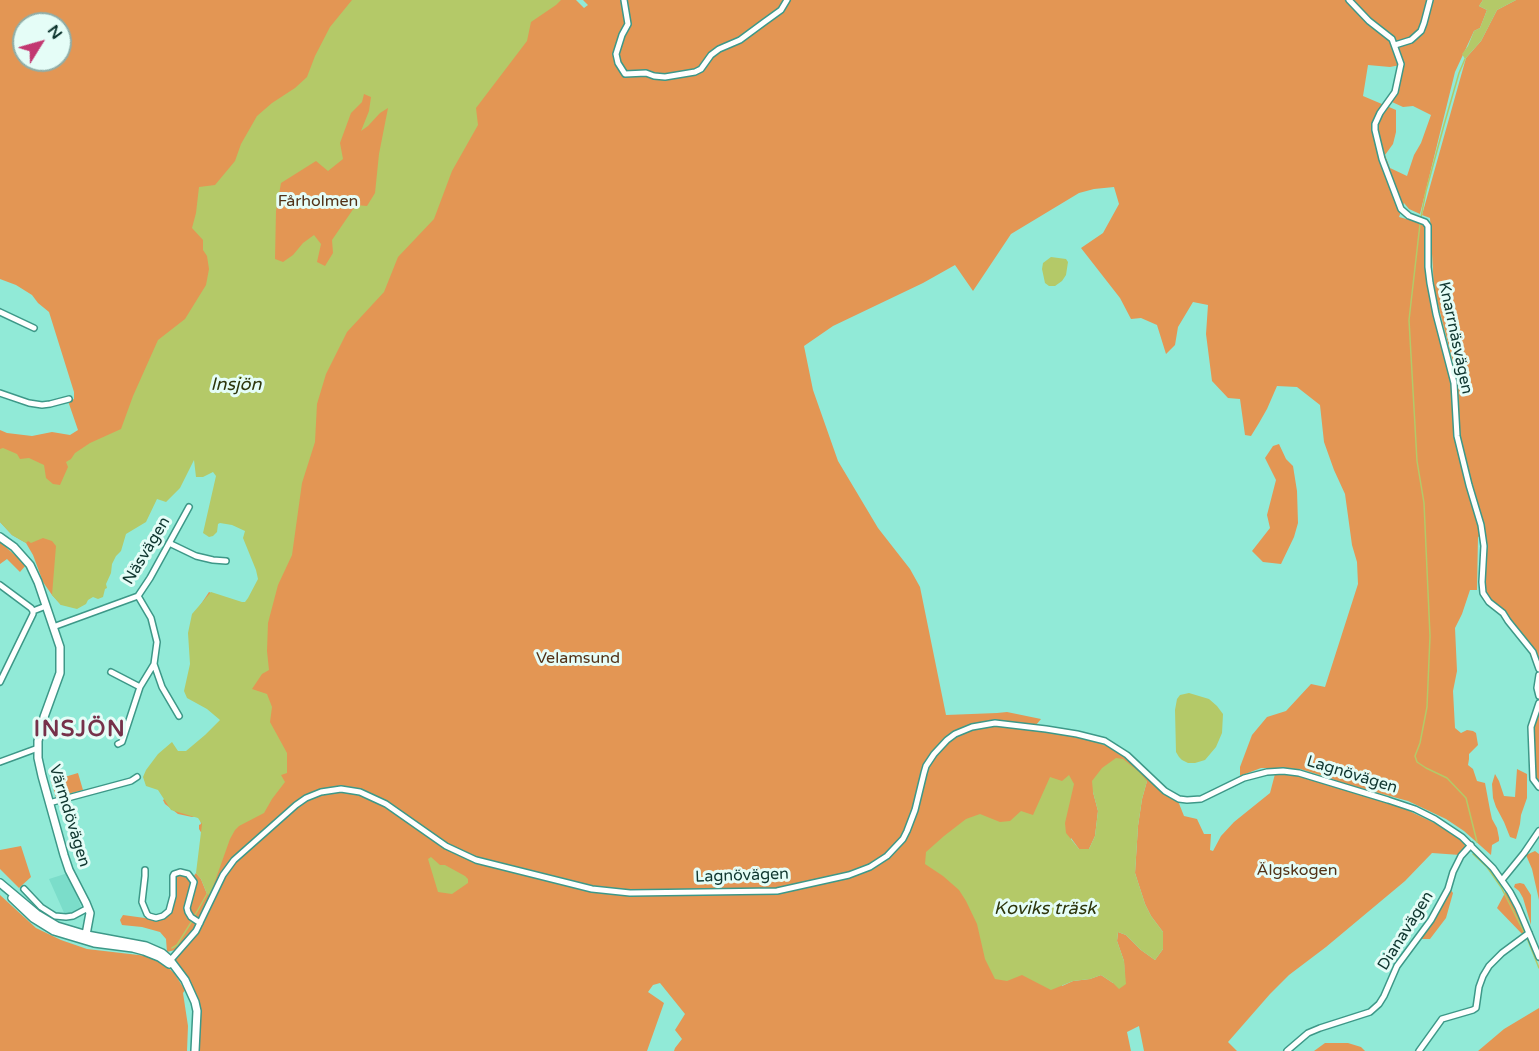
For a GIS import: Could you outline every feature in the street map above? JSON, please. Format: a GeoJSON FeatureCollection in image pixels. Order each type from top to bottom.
{"type":"FeatureCollection","features":[{"type":"Feature","properties":{"kind":"main road","name":"Värmdövägen"},"geometry":{"type":"LineString","coordinates":[[0,537],[14,547],[30,566],[38,582],[60,647],[60,673],[38,741],[39,766],[69,870],[88,908],[90,917],[86,938]]}},
{"type":"Feature","properties":{"kind":"main road"},"geometry":{"type":"LineString","coordinates":[[0,884],[40,924],[54,931],[86,938],[94,943],[133,948],[169,961],[188,991],[196,1016],[195,1051]]}},
{"type":"Feature","properties":{"kind":"street"},"geometry":{"type":"LineString","coordinates":[[624,0],[628,24],[616,54],[618,63],[625,74],[646,73],[665,77],[700,69],[711,55],[740,40],[781,10],[787,0]]}},
{"type":"Feature","properties":{"kind":"street"},"geometry":{"type":"LineString","coordinates":[[1349,0],[1369,21],[1392,39],[1395,45],[1411,40],[1420,31],[1430,0]]}},
{"type":"Feature","properties":{"kind":"street","name":"Knarrnäsvägen"},"geometry":{"type":"LineString","coordinates":[[1395,45],[1401,70],[1395,92],[1375,124],[1377,139],[1401,209],[1428,226],[1430,283],[1454,383],[1457,436],[1481,525],[1484,546],[1483,593],[1489,602],[1503,613],[1533,651],[1539,669]]}},
{"type":"Feature","properties":{"kind":"street"},"geometry":{"type":"LineString","coordinates":[[0,312],[34,328]]}},
{"type":"Feature","properties":{"kind":"street"},"geometry":{"type":"LineString","coordinates":[[0,393],[42,405],[69,399]]}},
{"type":"Feature","properties":{"kind":"street","name":"Näsvägen"},"geometry":{"type":"LineString","coordinates":[[53,627],[138,596],[147,584],[189,507]]}},
{"type":"Feature","properties":{"kind":"street"},"geometry":{"type":"LineString","coordinates":[[169,543],[196,556],[226,561]]}},
{"type":"Feature","properties":{"kind":"street"},"geometry":{"type":"LineString","coordinates":[[0,585],[33,611],[0,682]]}},
{"type":"Feature","properties":{"kind":"street"},"geometry":{"type":"LineString","coordinates":[[118,744],[122,742],[140,687],[154,664],[157,642],[154,625],[138,596]]}},
{"type":"Feature","properties":{"kind":"street"},"geometry":{"type":"LineString","coordinates":[[33,611],[46,606]]}},
{"type":"Feature","properties":{"kind":"street"},"geometry":{"type":"LineString","coordinates":[[154,664],[162,687],[179,716]]}},
{"type":"Feature","properties":{"kind":"street"},"geometry":{"type":"LineString","coordinates":[[111,672],[140,687]]}},
{"type":"Feature","properties":{"kind":"street"},"geometry":{"type":"LineString","coordinates":[[1539,675],[1537,688],[1539,696]]}},
{"type":"Feature","properties":{"kind":"street"},"geometry":{"type":"LineString","coordinates":[[1539,703],[1531,727],[1533,779],[1539,787]]}},
{"type":"Feature","properties":{"kind":"street","name":"Lagnövägen"},"geometry":{"type":"LineString","coordinates":[[169,961],[189,940],[196,920],[223,875],[242,852],[296,805],[313,795],[333,789],[350,789],[376,799],[436,840],[476,860],[592,889],[630,892],[765,892],[849,875],[880,861],[896,848],[911,824],[926,766],[940,747],[960,732],[987,724],[1046,729],[1105,741],[1127,755],[1165,791],[1179,799],[1206,798],[1258,774],[1283,771],[1299,773],[1414,809],[1446,826],[1471,845],[1489,863],[1518,907],[1539,957]]}},
{"type":"Feature","properties":{"kind":"street"},"geometry":{"type":"LineString","coordinates":[[0,762],[38,748]]}},
{"type":"Feature","properties":{"kind":"street"},"geometry":{"type":"LineString","coordinates":[[49,803],[131,781],[137,777]]}},
{"type":"Feature","properties":{"kind":"street"},"geometry":{"type":"LineString","coordinates":[[1502,880],[1539,831]]}},
{"type":"Feature","properties":{"kind":"street","name":"Dianavägen"},"geometry":{"type":"LineString","coordinates":[[1287,1051],[1308,1033],[1370,1012],[1379,1004],[1397,966],[1431,920],[1448,889],[1461,856],[1471,845]]}},
{"type":"Feature","properties":{"kind":"street"},"geometry":{"type":"LineString","coordinates":[[145,870],[142,902],[144,911],[149,916],[156,918],[169,911],[173,896],[173,876],[174,873],[180,872],[190,876],[194,882],[187,908],[196,920]]}},
{"type":"Feature","properties":{"kind":"street"},"geometry":{"type":"LineString","coordinates":[[24,889],[41,907],[55,916],[73,916],[88,908]]}},
{"type":"Feature","properties":{"kind":"street"},"geometry":{"type":"LineString","coordinates":[[1419,1051],[1440,1021],[1476,1008],[1479,987],[1489,966],[1529,933]]}},
{"type":"Feature","properties":{"kind":"shaded area"},"geometry":{"type":"Polygon","coordinates":[[[68,873],[82,909],[65,915],[49,879],[68,873]]]}},
{"type":"Feature","properties":{"kind":"green space","name":"Velamsund"},"geometry":{"type":"Polygon","coordinates":[[[0,0],[576,0],[584,8],[588,5],[583,0],[1349,0],[1361,14],[1393,37],[1370,20],[1351,0],[1483,0],[1479,6],[1487,10],[1480,28],[1474,31],[1455,72],[1420,214],[1409,209],[1404,203],[1399,217],[1421,223],[1425,227],[1426,265],[1452,382],[1455,427],[1479,526],[1477,590],[1470,590],[1455,628],[1457,671],[1453,691],[1455,728],[1461,733],[1467,730],[1476,733],[1478,745],[1469,754],[1468,765],[1473,769],[1477,781],[1485,783],[1499,841],[1492,845],[1491,855],[1464,831],[1446,819],[1408,801],[1300,769],[1261,768],[1240,776],[1240,767],[1252,735],[1267,717],[1286,711],[1311,684],[1325,687],[1358,584],[1357,562],[1352,545],[1345,494],[1324,442],[1320,405],[1297,387],[1277,386],[1251,436],[1245,435],[1240,399],[1228,398],[1212,381],[1206,334],[1208,305],[1193,302],[1178,327],[1175,345],[1166,354],[1157,325],[1141,318],[1131,319],[1120,298],[1081,248],[1103,233],[1119,204],[1114,187],[1094,189],[1079,193],[1011,234],[973,291],[955,265],[833,326],[804,346],[813,390],[838,461],[878,528],[910,569],[920,587],[946,715],[1007,712],[1041,719],[1036,725],[1058,729],[1059,734],[1094,741],[1109,747],[1131,761],[1164,794],[1178,801],[1184,816],[1197,819],[1204,834],[1211,834],[1210,850],[1213,851],[1221,836],[1234,822],[1270,793],[1275,774],[1282,773],[1306,777],[1405,809],[1445,828],[1464,842],[1465,846],[1460,855],[1432,853],[1405,881],[1289,975],[1228,1042],[1237,1051],[1144,1051],[1139,1026],[1127,1032],[1131,1051],[674,1051],[682,1039],[675,1030],[685,1014],[660,983],[653,985],[648,992],[664,1003],[647,1051],[198,1051],[199,1012],[194,989],[176,960],[173,953],[175,950],[167,952],[166,939],[160,932],[122,925],[120,920],[123,915],[152,919],[167,915],[177,874],[187,875],[192,882],[186,908],[192,916],[189,908],[193,877],[196,873],[207,894],[202,834],[199,829],[200,818],[178,814],[163,800],[172,793],[229,723],[195,613],[209,592],[231,601],[250,613],[265,577],[226,465],[190,449],[153,483],[61,605],[52,595],[43,582],[26,543],[12,535],[0,522],[0,430],[32,436],[52,432],[70,435],[78,430],[68,401],[74,399],[74,392],[49,312],[32,295],[0,279],[0,0]],[[1368,65],[1363,96],[1396,110],[1396,132],[1393,144],[1385,155],[1390,168],[1407,176],[1431,115],[1413,106],[1403,107],[1392,102],[1397,93],[1400,65],[1390,67],[1368,65]],[[1147,781],[1093,792],[1098,811],[1095,836],[1089,849],[1079,849],[1071,838],[1062,986],[1073,981],[1101,975],[1113,983],[1125,984],[1124,961],[1117,941],[1118,932],[1126,935],[1155,960],[1163,949],[1163,932],[1145,904],[1135,873],[1138,826],[1147,781]]]}},
{"type":"Feature","properties":{"kind":"green space"},"geometry":{"type":"Polygon","coordinates":[[[1516,0],[1539,0],[1539,664],[1487,597],[1483,588],[1486,547],[1458,436],[1458,382],[1434,289],[1430,218],[1422,215],[1466,58],[1481,41],[1497,10],[1516,0]]]}},
{"type":"Feature","properties":{"kind":"green space"},"geometry":{"type":"Polygon","coordinates":[[[1279,444],[1286,459],[1293,466],[1297,491],[1298,523],[1281,564],[1263,562],[1252,551],[1270,528],[1267,515],[1276,480],[1265,458],[1273,446],[1279,444]]]}},
{"type":"Feature","properties":{"kind":"green space"},"geometry":{"type":"Polygon","coordinates":[[[0,542],[26,565],[20,572],[7,559],[0,564],[0,542]]]}},
{"type":"Feature","properties":{"kind":"green space"},"geometry":{"type":"Polygon","coordinates":[[[1539,711],[1539,785],[1535,779],[1533,727],[1539,711]]]}},
{"type":"Feature","properties":{"kind":"green space"},"geometry":{"type":"Polygon","coordinates":[[[1517,769],[1527,774],[1527,798],[1516,839],[1510,837],[1496,807],[1492,784],[1495,774],[1504,796],[1515,797],[1517,769]]]}},
{"type":"Feature","properties":{"kind":"green space"},"geometry":{"type":"Polygon","coordinates":[[[78,773],[83,790],[56,797],[51,781],[78,773]]]}},
{"type":"Feature","properties":{"kind":"green space"},"geometry":{"type":"Polygon","coordinates":[[[21,846],[31,877],[19,888],[0,869],[0,850],[21,846]]]}},
{"type":"Feature","properties":{"kind":"green space"},"geometry":{"type":"Polygon","coordinates":[[[1535,851],[1539,854],[1539,900],[1532,869],[1526,855],[1535,851]]]}},
{"type":"Feature","properties":{"kind":"green space"},"geometry":{"type":"Polygon","coordinates":[[[1515,884],[1524,884],[1531,895],[1531,925],[1523,898],[1514,887],[1515,884]]]}},
{"type":"Feature","properties":{"kind":"green space"},"geometry":{"type":"Polygon","coordinates":[[[1450,889],[1453,893],[1446,918],[1430,939],[1421,939],[1432,921],[1450,889]]]}},
{"type":"Feature","properties":{"kind":"green space"},"geometry":{"type":"Polygon","coordinates":[[[1506,891],[1526,931],[1523,935],[1497,908],[1506,891]]]}},
{"type":"Feature","properties":{"kind":"green space"},"geometry":{"type":"Polygon","coordinates":[[[0,895],[36,928],[61,940],[87,949],[147,956],[163,963],[174,973],[185,990],[183,993],[188,1026],[187,1051],[0,1051],[0,895]]]}},
{"type":"Feature","properties":{"kind":"green space"},"geometry":{"type":"Polygon","coordinates":[[[1539,1008],[1539,1051],[1478,1051],[1504,1029],[1539,1008]]]}},
{"type":"Feature","properties":{"kind":"green space"},"geometry":{"type":"Polygon","coordinates":[[[1325,1043],[1348,1043],[1361,1047],[1365,1051],[1314,1051],[1325,1043]]]}},
{"type":"Feature","properties":{"kind":"water","name":"Insjön"},"geometry":{"type":"Polygon","coordinates":[[[352,0],[561,0],[531,22],[527,41],[476,108],[478,125],[452,171],[434,219],[398,257],[384,292],[347,332],[326,374],[317,404],[315,442],[302,483],[292,555],[278,585],[268,623],[269,670],[262,674],[252,689],[267,694],[272,707],[270,722],[287,753],[287,773],[281,775],[285,782],[264,813],[235,830],[210,895],[207,894],[196,873],[202,824],[198,818],[171,810],[158,790],[146,786],[143,777],[158,754],[172,742],[178,751],[186,751],[220,720],[207,709],[187,698],[184,691],[190,664],[188,633],[192,614],[211,592],[242,602],[248,598],[258,579],[243,538],[245,531],[220,523],[213,536],[209,537],[203,533],[216,476],[213,472],[203,477],[196,477],[194,460],[180,488],[166,502],[157,499],[146,522],[126,534],[121,551],[112,564],[103,597],[98,599],[93,597],[77,609],[61,605],[52,595],[56,546],[52,541],[43,538],[26,543],[12,535],[0,522],[0,449],[3,448],[17,454],[20,459],[29,458],[44,465],[46,478],[53,484],[60,485],[68,467],[66,462],[75,453],[90,443],[121,429],[158,340],[185,319],[206,285],[209,269],[207,256],[203,250],[203,240],[192,228],[199,187],[215,185],[235,161],[241,144],[257,116],[307,77],[330,27],[352,0]],[[364,94],[362,102],[351,113],[340,143],[343,159],[328,171],[316,161],[281,183],[276,211],[275,259],[283,262],[314,235],[321,244],[317,262],[325,266],[333,253],[332,240],[356,205],[367,206],[375,193],[379,154],[388,108],[361,131],[369,111],[371,97],[364,94]]]}},
{"type":"Feature","properties":{"kind":"water"},"geometry":{"type":"Polygon","coordinates":[[[1483,0],[1516,0],[1497,10],[1481,41],[1465,59],[1462,54],[1474,31],[1480,28],[1487,10],[1479,6],[1483,0]]]}},
{"type":"Feature","properties":{"kind":"water"},"geometry":{"type":"Polygon","coordinates":[[[1051,257],[1066,259],[1068,262],[1066,275],[1055,286],[1045,283],[1042,269],[1043,263],[1051,257]]]}},
{"type":"Feature","properties":{"kind":"water"},"geometry":{"type":"Polygon","coordinates":[[[1189,693],[1209,699],[1223,714],[1222,733],[1216,747],[1205,760],[1195,763],[1182,760],[1176,752],[1177,699],[1180,695],[1189,693]]]}},
{"type":"Feature","properties":{"kind":"water","name":"Koviks träsk"},"geometry":{"type":"Polygon","coordinates":[[[1116,758],[1123,759],[1147,781],[1138,826],[1135,873],[1145,904],[1163,932],[1163,949],[1155,960],[1126,935],[1118,932],[1117,941],[1124,961],[1126,984],[1119,989],[1101,975],[1073,981],[1051,990],[1022,975],[1007,981],[995,979],[985,959],[977,924],[966,901],[959,890],[925,864],[926,852],[966,819],[980,814],[1000,822],[1010,821],[1021,811],[1033,815],[1050,777],[1062,781],[1069,775],[1074,784],[1065,823],[1066,833],[1079,849],[1089,849],[1095,836],[1098,811],[1092,781],[1102,768],[1116,758]]]}},
{"type":"Feature","properties":{"kind":"water"},"geometry":{"type":"Polygon","coordinates":[[[431,857],[440,865],[445,865],[465,876],[468,883],[452,894],[438,892],[428,859],[431,857]]]}},
{"type":"Feature","properties":{"kind":"waterway"},"geometry":{"type":"LineString","coordinates":[[1421,217],[1444,125],[1465,59]]}},
{"type":"Feature","properties":{"kind":"waterway"},"geometry":{"type":"LineString","coordinates":[[1420,224],[1409,320],[1417,461],[1424,503],[1430,636],[1427,707],[1415,756],[1417,762],[1447,778],[1466,798],[1477,842]]}},
{"type":"Feature","properties":{"kind":"waterway"},"geometry":{"type":"LineString","coordinates":[[1473,854],[1487,867],[1501,887],[1525,934]]}},
{"type":"Feature","properties":{"kind":"waterway"},"geometry":{"type":"LineString","coordinates":[[195,915],[207,894]]}},
{"type":"Feature","properties":{"kind":"waterway"},"geometry":{"type":"LineString","coordinates":[[172,948],[177,945],[192,921]]}},
{"type":"Feature","properties":{"kind":"waterway"},"geometry":{"type":"LineString","coordinates":[[1527,938],[1539,968]]}},
{"type":"Feature","properties":{"kind":"district","name":"INSJÖN"},"geometry":{"type":"Point","coordinates":[80,730]}},
{"type":"Feature","properties":{"kind":"park label","name":"Fårholmen"},"geometry":{"type":"Point","coordinates":[318,202]}},
{"type":"Feature","properties":{"kind":"park label","name":"Älgskogen"},"geometry":{"type":"Point","coordinates":[1297,871]}}]}
